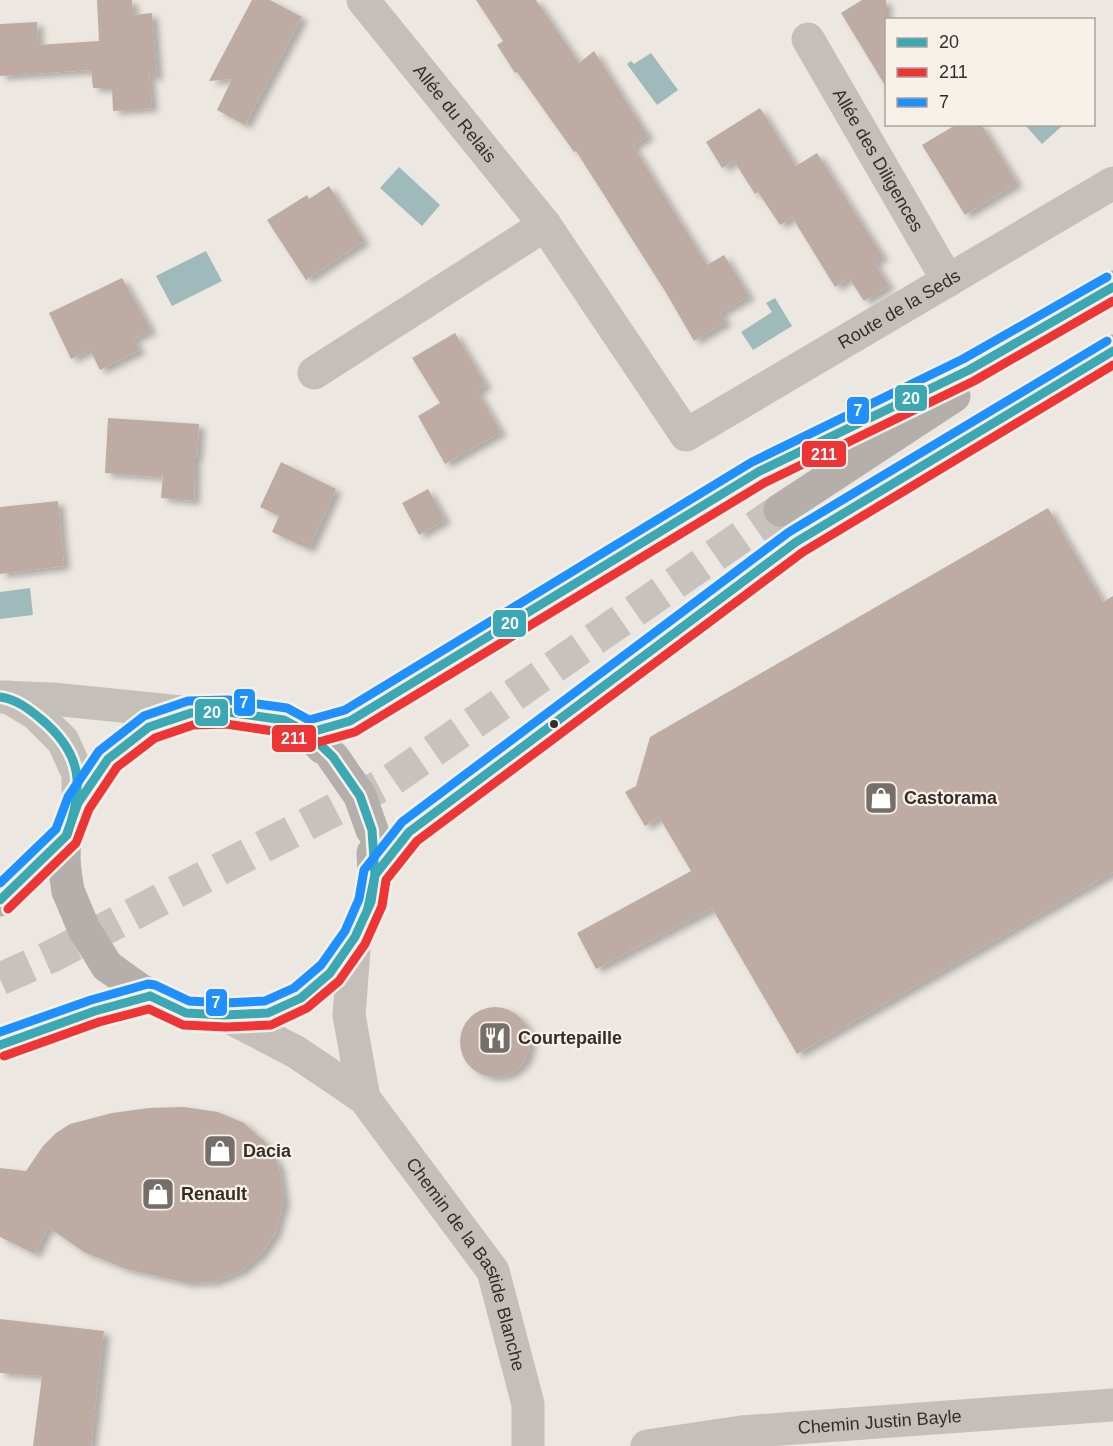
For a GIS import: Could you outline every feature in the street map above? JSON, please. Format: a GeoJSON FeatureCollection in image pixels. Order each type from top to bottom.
{"type":"FeatureCollection","features":[{"type":"Feature","properties":{"kind":"main road"},"geometry":{"type":"LineString","coordinates":[[309,733],[350,721],[758,472],[969,370],[1113,287]]}},
{"type":"Feature","properties":{"kind":"main road"},"geometry":{"type":"LineString","coordinates":[[1113,293],[780,510],[1113,341]]}},
{"type":"Feature","properties":{"kind":"main road"},"geometry":{"type":"LineString","coordinates":[[375,875],[409,832],[796,542],[1113,351]]}},
{"type":"Feature","properties":{"kind":"main road"},"geometry":{"type":"LineString","coordinates":[[227,712],[284,720],[309,733],[333,757],[360,796],[372,830],[375,875],[370,902],[355,937],[330,973],[301,998],[268,1013],[225,1015],[186,1013],[150,996],[107,966],[84,929],[68,891],[64,864],[66,836],[78,803],[108,759],[149,728],[191,713],[227,712]]}},
{"type":"Feature","properties":{"kind":"main road"},"geometry":{"type":"LineString","coordinates":[[0,900],[14,876],[66,836]]}},
{"type":"Feature","properties":{"kind":"main road"},"geometry":{"type":"LineString","coordinates":[[0,1045],[95,1011],[150,996]]}},
{"type":"Feature","properties":{"kind":"street","name":"Allée du Relais"},"geometry":{"type":"LineString","coordinates":[[363,0],[544,225],[686,435]]}},
{"type":"Feature","properties":{"kind":"street","name":"Allée des Diligences"},"geometry":{"type":"LineString","coordinates":[[808,39],[948,281]]}},
{"type":"Feature","properties":{"kind":"street","name":"Route de la Seds"},"geometry":{"type":"LineString","coordinates":[[686,435],[1113,183]]}},
{"type":"Feature","properties":{"kind":"street"},"geometry":{"type":"LineString","coordinates":[[314,373],[544,225]]}},
{"type":"Feature","properties":{"kind":"street"},"geometry":{"type":"LineString","coordinates":[[3,697],[191,713]]}},
{"type":"Feature","properties":{"kind":"street"},"geometry":{"type":"LineString","coordinates":[[3,697],[36,714],[63,741],[78,774],[78,803]]}},
{"type":"Feature","properties":{"kind":"street"},"geometry":{"type":"LineString","coordinates":[[355,937],[349,1015],[364,1098]]}},
{"type":"Feature","properties":{"kind":"street"},"geometry":{"type":"LineString","coordinates":[[225,1015],[296,1052],[364,1098]]}},
{"type":"Feature","properties":{"kind":"street","name":"Chemin de la Bastide Blanche"},"geometry":{"type":"LineString","coordinates":[[364,1098],[493,1271],[528,1404],[528,1446]]}},
{"type":"Feature","properties":{"kind":"street","name":"Chemin Justin Bayle"},"geometry":{"type":"LineString","coordinates":[[647,1446],[741,1432],[1113,1405]]}},
{"type":"Feature","properties":{"kind":"water"},"geometry":{"type":"Polygon","coordinates":[[[651,53],[678,90],[657,105],[627,64],[631,61],[634,64],[651,53]]]}},
{"type":"Feature","properties":{"kind":"water"},"geometry":{"type":"Polygon","coordinates":[[[1026,126],[1062,126],[1042,144],[1026,126]]]}},
{"type":"Feature","properties":{"kind":"water"},"geometry":{"type":"Polygon","coordinates":[[[399,167],[440,205],[422,226],[380,188],[399,167]]]}},
{"type":"Feature","properties":{"kind":"water"},"geometry":{"type":"Polygon","coordinates":[[[206,251],[222,281],[172,306],[156,276],[206,251]]]}},
{"type":"Feature","properties":{"kind":"water"},"geometry":{"type":"Polygon","coordinates":[[[775,298],[792,326],[753,350],[741,332],[772,312],[766,303],[775,298]]]}},
{"type":"Feature","properties":{"kind":"water"},"geometry":{"type":"Polygon","coordinates":[[[30,588],[33,615],[0,619],[0,592],[30,588]]]}},
{"type":"Feature","properties":{"kind":"building"},"geometry":{"type":"Polygon","coordinates":[[[97,0],[132,0],[133,15],[152,13],[157,78],[149,74],[152,108],[113,111],[112,88],[93,88],[91,70],[0,76],[0,24],[37,22],[38,45],[99,41],[97,0]]]}},
{"type":"Feature","properties":{"kind":"building"},"geometry":{"type":"Polygon","coordinates":[[[252,0],[270,0],[302,17],[245,125],[217,110],[232,79],[209,81],[252,0]]]}},
{"type":"Feature","properties":{"kind":"building"},"geometry":{"type":"Polygon","coordinates":[[[476,0],[536,0],[579,63],[594,51],[648,136],[633,146],[707,265],[724,255],[749,296],[720,313],[726,322],[694,341],[576,151],[574,152],[517,72],[515,73],[497,45],[503,41],[476,0]]]}},
{"type":"Feature","properties":{"kind":"building"},"geometry":{"type":"Polygon","coordinates":[[[862,0],[886,0],[885,85],[841,13],[862,0]]]}},
{"type":"Feature","properties":{"kind":"building"},"geometry":{"type":"Polygon","coordinates":[[[760,108],[796,166],[817,153],[883,257],[874,262],[889,286],[864,301],[849,278],[835,287],[792,217],[780,225],[758,192],[755,194],[734,161],[722,168],[706,142],[760,108]]]}},
{"type":"Feature","properties":{"kind":"building"},"geometry":{"type":"Polygon","coordinates":[[[954,126],[982,126],[1017,183],[965,215],[922,145],[954,126]]]}},
{"type":"Feature","properties":{"kind":"building"},"geometry":{"type":"Polygon","coordinates":[[[329,186],[364,241],[306,280],[267,220],[307,195],[309,199],[329,186]]]}},
{"type":"Feature","properties":{"kind":"building"},"geometry":{"type":"Polygon","coordinates":[[[122,278],[151,330],[133,339],[140,350],[100,370],[90,350],[71,359],[49,313],[122,278]]]}},
{"type":"Feature","properties":{"kind":"building"},"geometry":{"type":"Polygon","coordinates":[[[455,333],[486,385],[477,391],[501,432],[445,464],[418,416],[440,403],[412,358],[455,333]]]}},
{"type":"Feature","properties":{"kind":"building"},"geometry":{"type":"Polygon","coordinates":[[[108,418],[199,424],[197,457],[195,456],[194,501],[161,498],[163,474],[158,477],[105,473],[108,418]]]}},
{"type":"Feature","properties":{"kind":"building"},"geometry":{"type":"Polygon","coordinates":[[[281,462],[336,489],[309,549],[272,532],[279,516],[260,507],[281,462]]]}},
{"type":"Feature","properties":{"kind":"building"},"geometry":{"type":"Polygon","coordinates":[[[428,489],[445,520],[419,535],[402,503],[428,489]]]}},
{"type":"Feature","properties":{"kind":"building"},"geometry":{"type":"Polygon","coordinates":[[[58,501],[64,566],[0,574],[0,507],[58,501]]]}},
{"type":"Feature","properties":{"kind":"building","name":"Castorama"},"geometry":{"type":"Polygon","coordinates":[[[1048,508],[1103,602],[1113,596],[1113,872],[797,1054],[712,908],[596,969],[577,933],[691,871],[659,817],[645,826],[625,792],[636,786],[650,737],[1048,508]]]}},
{"type":"Feature","properties":{"kind":"building","name":"Courtepaille"},"geometry":{"type":"Polygon","coordinates":[[[502,1007],[515,1013],[524,1022],[528,1028],[530,1042],[528,1056],[520,1067],[509,1075],[488,1077],[470,1067],[462,1056],[460,1035],[470,1017],[481,1009],[502,1007]]]}},
{"type":"Feature","properties":{"kind":"building","name":"Renault"},"geometry":{"type":"Polygon","coordinates":[[[184,1107],[218,1112],[244,1123],[264,1141],[279,1166],[284,1201],[275,1234],[261,1254],[241,1271],[214,1282],[187,1283],[126,1269],[84,1252],[48,1227],[35,1254],[0,1237],[0,1168],[26,1171],[43,1146],[56,1133],[70,1124],[112,1113],[149,1108],[184,1107]]]}},
{"type":"Feature","properties":{"kind":"building"},"geometry":{"type":"Polygon","coordinates":[[[0,1319],[104,1331],[91,1446],[33,1446],[42,1376],[0,1373],[0,1319]]]}},
{"type":"Feature","properties":{"kind":"tunnel"},"geometry":{"type":"LineString","coordinates":[[0,979],[50,957],[390,781],[780,510]]}},
{"type":"Feature","properties":{"kind":"transit line","name":"7"},"geometry":{"type":"LineString","coordinates":[[0,883],[56,829],[68,797],[99,751],[144,716],[188,701],[228,700],[287,708],[309,720],[345,710],[752,462],[963,359],[1107,277]]}},
{"type":"Feature","properties":{"kind":"transit line","name":"20"},"geometry":{"type":"LineString","coordinates":[[308,733],[350,721],[758,472],[969,370],[1113,287]]}},
{"type":"Feature","properties":{"kind":"transit line","name":"211"},"geometry":{"type":"LineString","coordinates":[[8,909],[76,843],[89,809],[117,767],[155,738],[193,725],[226,724],[280,732],[308,745],[355,732],[764,483],[974,381],[1113,301]]}},
{"type":"Feature","properties":{"kind":"transit line","name":"7"},"geometry":{"type":"LineString","coordinates":[[0,1032],[91,1000],[148,984],[189,1001],[225,1003],[265,1001],[294,988],[321,965],[345,931],[359,899],[364,870],[402,822],[789,532],[1107,341]]}},
{"type":"Feature","properties":{"kind":"transit line","name":"20"},"geometry":{"type":"LineString","coordinates":[[150,996],[186,1013],[225,1015],[268,1013],[301,998],[330,973],[355,937],[371,902],[375,875],[409,832],[796,542],[1113,351]]}},
{"type":"Feature","properties":{"kind":"transit line","name":"211"},"geometry":{"type":"LineString","coordinates":[[4,1056],[99,1022],[149,1009],[183,1025],[226,1027],[271,1025],[307,1008],[339,981],[365,944],[382,906],[386,880],[417,841],[803,552],[1113,365]]}},
{"type":"Feature","properties":{"kind":"transit line","name":"20"},"geometry":{"type":"LineString","coordinates":[[0,697],[17,702],[41,719],[55,732],[72,758],[77,786],[76,801],[67,835]]}},
{"type":"Feature","properties":{"kind":"transit line","name":"20"},"geometry":{"type":"LineString","coordinates":[[0,900],[66,836],[78,803],[108,759],[149,727],[191,713],[227,712],[284,720],[308,733],[333,757],[360,796],[372,830],[375,875],[368,908]]}},
{"type":"Feature","properties":{"kind":"transit line","name":"20"},"geometry":{"type":"LineString","coordinates":[[0,1045],[95,1011],[150,996]]}},
{"type":"Feature","properties":{"kind":"place","name":"Castorama"},"geometry":{"type":"Point","coordinates":[881,798]}},
{"type":"Feature","properties":{"kind":"place","name":"Courtepaille"},"geometry":{"type":"Point","coordinates":[495,1038]}},
{"type":"Feature","properties":{"kind":"place","name":"Dacia"},"geometry":{"type":"Point","coordinates":[220,1151]}},
{"type":"Feature","properties":{"kind":"place","name":"Renault"},"geometry":{"type":"Point","coordinates":[158,1194]}}]}
